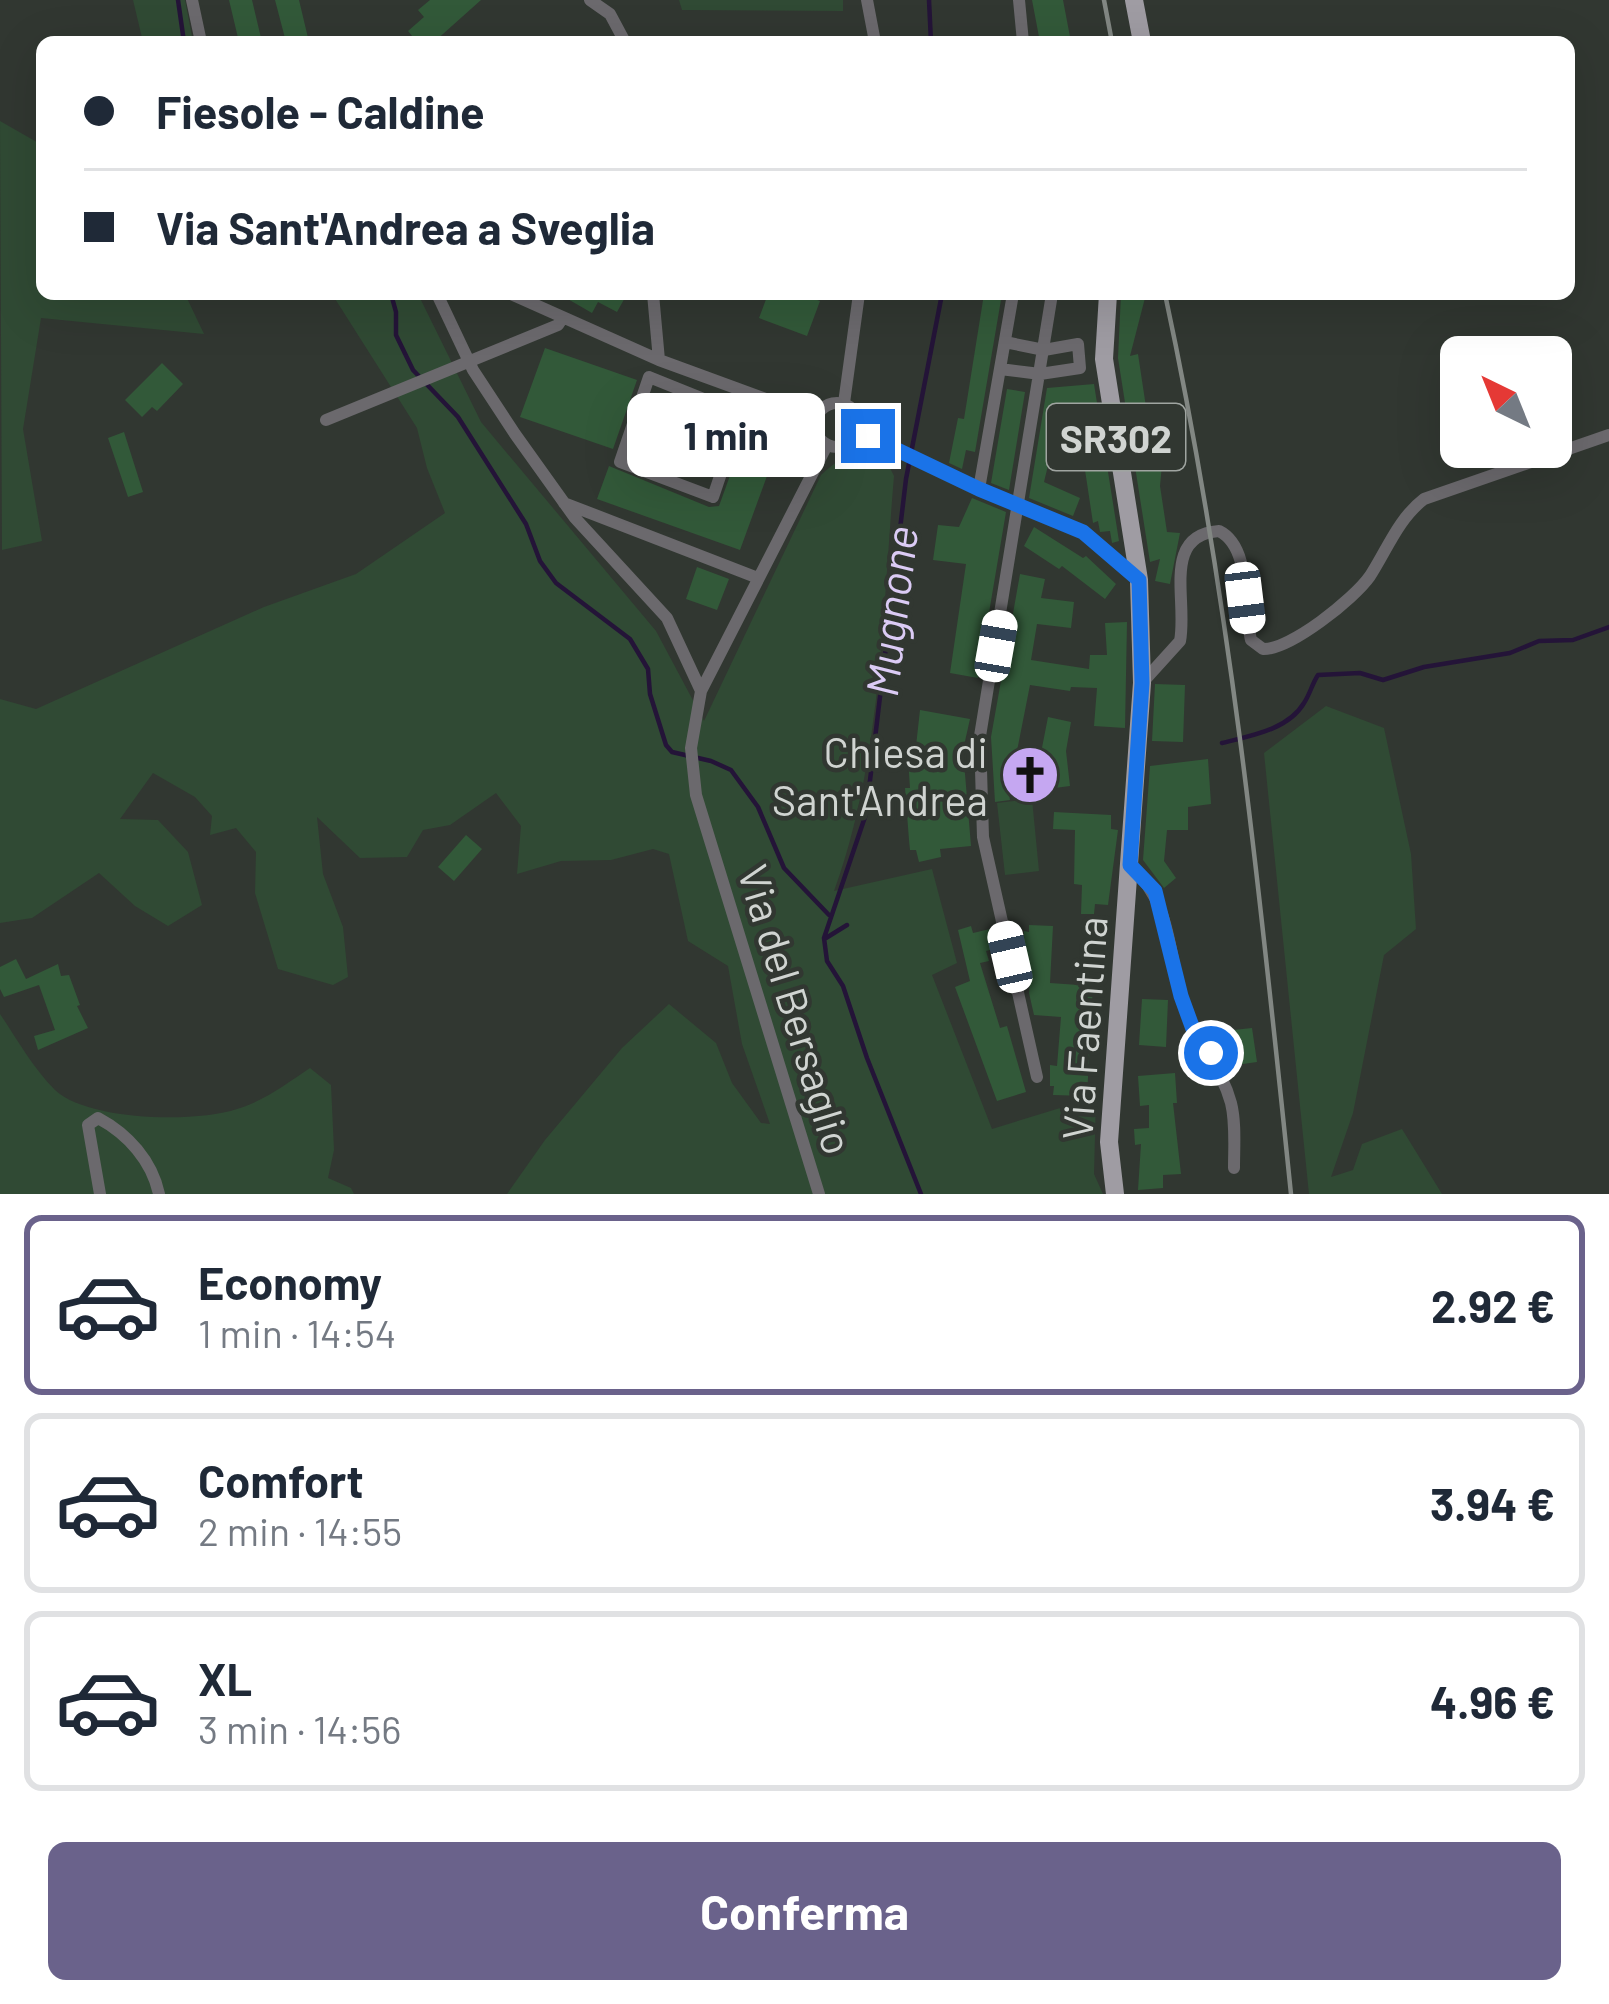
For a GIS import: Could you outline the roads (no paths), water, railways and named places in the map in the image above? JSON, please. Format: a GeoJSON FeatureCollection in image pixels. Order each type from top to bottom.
{"type":"FeatureCollection","features":[{"type":"Feature","properties":{"kind":"main road"},"geometry":{"type":"LineString","coordinates":[[1134,0],[1141,36]]}},
{"type":"Feature","properties":{"kind":"main road","name":"Via Faentina"},"geometry":{"type":"LineString","coordinates":[[1108,300],[1104,358],[1139,580],[1142,683],[1109,1142],[1115,1194]]}},
{"type":"Feature","properties":{"kind":"street"},"geometry":{"type":"LineString","coordinates":[[192,0],[201,36]]}},
{"type":"Feature","properties":{"kind":"street"},"geometry":{"type":"LineString","coordinates":[[590,0],[610,14],[623,36]]}},
{"type":"Feature","properties":{"kind":"street"},"geometry":{"type":"LineString","coordinates":[[867,0],[874,36]]}},
{"type":"Feature","properties":{"kind":"street"},"geometry":{"type":"LineString","coordinates":[[1019,0],[1022,36]]}},
{"type":"Feature","properties":{"kind":"street"},"geometry":{"type":"LineString","coordinates":[[440,300],[469,362],[563,502],[667,617],[701,691]]}},
{"type":"Feature","properties":{"kind":"street"},"geometry":{"type":"LineString","coordinates":[[524,300],[659,360],[815,417]]}},
{"type":"Feature","properties":{"kind":"street"},"geometry":{"type":"LineString","coordinates":[[654,300],[659,360]]}},
{"type":"Feature","properties":{"kind":"street"},"geometry":{"type":"LineString","coordinates":[[844,403],[858,300]]}},
{"type":"Feature","properties":{"kind":"street"},"geometry":{"type":"LineString","coordinates":[[979,489],[1012,300]]}},
{"type":"Feature","properties":{"kind":"street"},"geometry":{"type":"LineString","coordinates":[[1037,1076],[983,837],[980,736],[1051,300]]}},
{"type":"Feature","properties":{"kind":"street"},"geometry":{"type":"LineString","coordinates":[[326,420],[562,320]]}},
{"type":"Feature","properties":{"kind":"street"},"geometry":{"type":"LineString","coordinates":[[1000,369],[1040,374],[1080,368],[1078,344],[1044,350],[1005,342]]}},
{"type":"Feature","properties":{"kind":"street"},"geometry":{"type":"LineString","coordinates":[[649,377],[741,414],[713,496],[620,462],[649,377]]}},
{"type":"Feature","properties":{"kind":"street"},"geometry":{"type":"LineString","coordinates":[[831,402],[844,403],[856,413],[858,431],[844,446],[827,446],[817,436],[815,417],[831,402]]}},
{"type":"Feature","properties":{"kind":"street"},"geometry":{"type":"LineString","coordinates":[[858,431],[1083,532],[1139,580]]}},
{"type":"Feature","properties":{"kind":"street"},"geometry":{"type":"LineString","coordinates":[[1142,683],[1180,640],[1182,565],[1185,548],[1196,535],[1220,531],[1230,537],[1240,564],[1252,640],[1263,649],[1276,649],[1364,584],[1407,514],[1424,499],[1609,435]]}},
{"type":"Feature","properties":{"kind":"street","name":"Via del Bersaglio"},"geometry":{"type":"LineString","coordinates":[[819,1194],[696,795],[691,748],[701,691],[827,446]]}},
{"type":"Feature","properties":{"kind":"street"},"geometry":{"type":"LineString","coordinates":[[563,502],[758,578]]}},
{"type":"Feature","properties":{"kind":"street"},"geometry":{"type":"LineString","coordinates":[[1130,865],[1155,891],[1187,1013],[1220,1069],[1232,1107],[1234,1168]]}},
{"type":"Feature","properties":{"kind":"street"},"geometry":{"type":"LineString","coordinates":[[100,1194],[88,1125],[98,1118],[116,1129],[151,1165],[159,1194]]}},
{"type":"Feature","properties":{"kind":"waterway"},"geometry":{"type":"LineString","coordinates":[[178,0],[183,36]]}},
{"type":"Feature","properties":{"kind":"waterway","name":"Mugnone"},"geometry":{"type":"LineString","coordinates":[[929,0],[931,36]]}},
{"type":"Feature","properties":{"kind":"waterway"},"geometry":{"type":"LineString","coordinates":[[393,300],[396,335],[413,370],[458,417],[526,524],[540,561],[556,583],[630,639],[648,669],[650,694],[666,745],[672,752],[731,770],[758,807],[784,868],[829,915]]}},
{"type":"Feature","properties":{"kind":"waterway","name":"Mugnone"},"geometry":{"type":"LineString","coordinates":[[921,1194],[843,986],[827,961],[824,938],[866,814],[906,479],[941,300]]}},
{"type":"Feature","properties":{"kind":"waterway"},"geometry":{"type":"LineString","coordinates":[[1222,743],[1288,720],[1304,703],[1318,675],[1360,673],[1383,680],[1424,667],[1510,653],[1539,641],[1573,640],[1609,627]]}},
{"type":"Feature","properties":{"kind":"waterway"},"geometry":{"type":"LineString","coordinates":[[826,938],[847,925]]}},
{"type":"Feature","properties":{"kind":"railway"},"geometry":{"type":"LineString","coordinates":[[1104,0],[1111,36]]}},
{"type":"Feature","properties":{"kind":"railway"},"geometry":{"type":"LineString","coordinates":[[1166,300],[1225,630],[1291,1194]]}},
{"type":"Feature","properties":{"kind":"place","name":"Chiesa di Sant'Andrea"},"geometry":{"type":"Point","coordinates":[1030,775]}}]}
